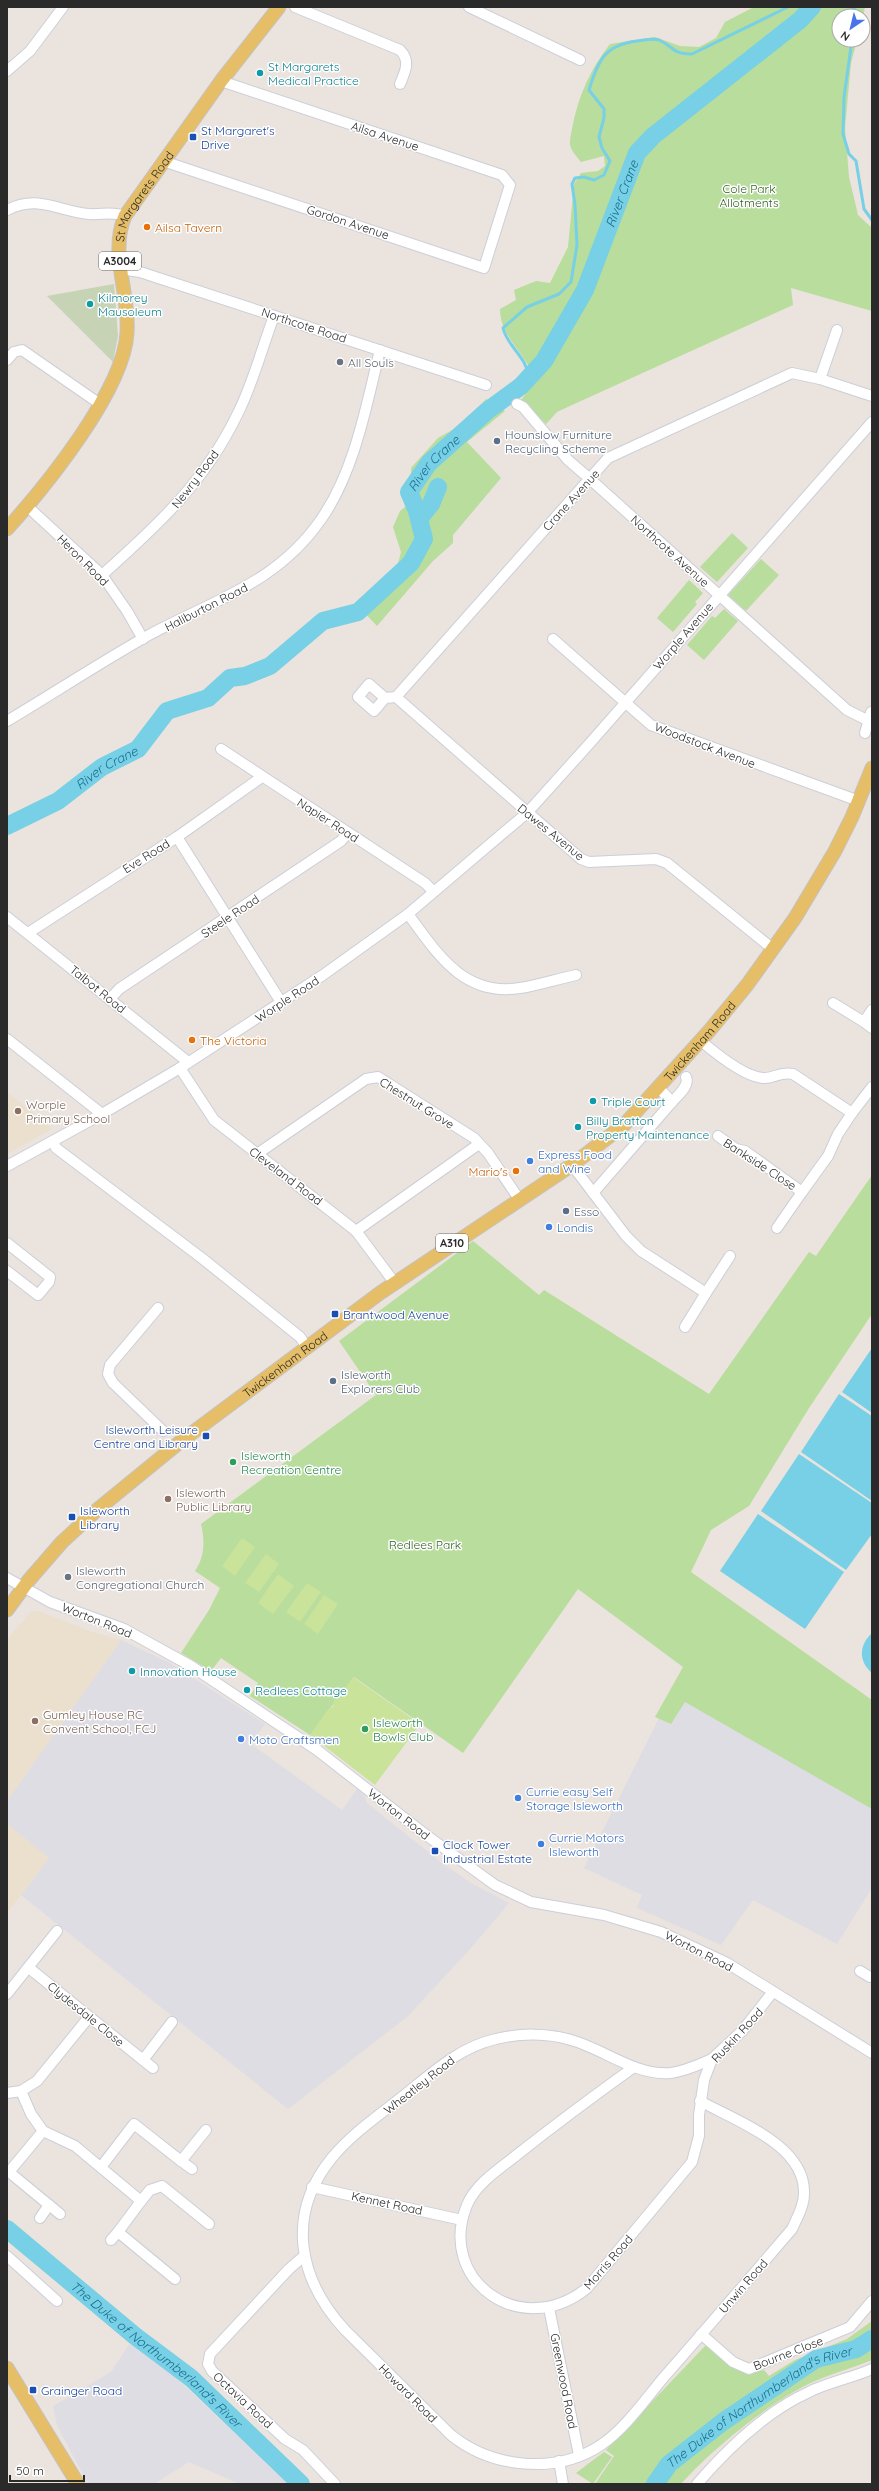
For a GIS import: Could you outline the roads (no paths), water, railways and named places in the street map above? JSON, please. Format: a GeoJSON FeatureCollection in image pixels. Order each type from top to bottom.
{"type":"FeatureCollection","features":[{"type":"Feature","properties":{"kind":"main road","name":"St Margarets Road"},"geometry":{"type":"LineString","coordinates":[[7,529],[28,506],[79,436],[115,378],[126,348],[127,307],[120,269],[120,237],[125,216],[221,81],[279,7]]}},
{"type":"Feature","properties":{"kind":"main road","name":"Twickenham Road"},"geometry":{"type":"LineString","coordinates":[[7,1610],[49,1555],[98,1509],[180,1442],[306,1346],[394,1282],[572,1165],[613,1135],[659,1088],[701,1041],[747,985],[773,949],[816,885],[860,801],[869,780],[872,768]]}},
{"type":"Feature","properties":{"kind":"main road"},"geometry":{"type":"LineString","coordinates":[[7,2368],[11,2382],[78,2484]]}},
{"type":"Feature","properties":{"kind":"street"},"geometry":{"type":"LineString","coordinates":[[7,71],[30,51],[52,25],[63,7]]}},
{"type":"Feature","properties":{"kind":"street"},"geometry":{"type":"LineString","coordinates":[[295,7],[400,50],[406,56],[407,62],[400,84]]}},
{"type":"Feature","properties":{"kind":"street"},"geometry":{"type":"LineString","coordinates":[[469,7],[580,60]]}},
{"type":"Feature","properties":{"kind":"street","name":"Ailsa Avenue"},"geometry":{"type":"LineString","coordinates":[[221,81],[502,175],[510,185],[500,220]]}},
{"type":"Feature","properties":{"kind":"street","name":"Gordon Avenue"},"geometry":{"type":"LineString","coordinates":[[163,161],[484,268],[500,220]]}},
{"type":"Feature","properties":{"kind":"street"},"geometry":{"type":"LineString","coordinates":[[7,210],[28,202],[47,204],[84,213],[117,213],[125,216]]}},
{"type":"Feature","properties":{"kind":"street","name":"Northcote Road"},"geometry":{"type":"LineString","coordinates":[[120,269],[140,272],[486,385]]}},
{"type":"Feature","properties":{"kind":"street","name":"Newry Road"},"geometry":{"type":"LineString","coordinates":[[102,575],[165,518],[210,464],[239,412],[274,316]]}},
{"type":"Feature","properties":{"kind":"street"},"geometry":{"type":"LineString","coordinates":[[820,379],[837,330]]}},
{"type":"Feature","properties":{"kind":"street"},"geometry":{"type":"LineString","coordinates":[[7,360],[14,352],[22,350],[100,404]]}},
{"type":"Feature","properties":{"kind":"street","name":"Haliburton Road"},"geometry":{"type":"LineString","coordinates":[[7,721],[143,639],[242,590],[285,560],[322,518],[344,476],[363,417],[380,350]]}},
{"type":"Feature","properties":{"kind":"street","name":"Crane Avenue"},"geometry":{"type":"LineString","coordinates":[[396,697],[590,479],[614,455],[792,373],[820,379],[872,396]]}},
{"type":"Feature","properties":{"kind":"street","name":"Northcote Avenue"},"geometry":{"type":"LineString","coordinates":[[517,404],[523,407],[568,460],[847,710],[870,717],[865,733]]}},
{"type":"Feature","properties":{"kind":"street","name":"Worple Avenue"},"geometry":{"type":"LineString","coordinates":[[489,845],[527,813],[872,422]]}},
{"type":"Feature","properties":{"kind":"street","name":"Heron Road"},"geometry":{"type":"LineString","coordinates":[[28,506],[102,575],[127,611],[143,639]]}},
{"type":"Feature","properties":{"kind":"street","name":"Woodstock Avenue"},"geometry":{"type":"LineString","coordinates":[[553,639],[651,725],[860,801]]}},
{"type":"Feature","properties":{"kind":"street"},"geometry":{"type":"LineString","coordinates":[[385,698],[396,697]]}},
{"type":"Feature","properties":{"kind":"street","name":"Dawes Avenue"},"geometry":{"type":"LineString","coordinates":[[396,697],[581,859],[589,862],[656,859],[667,863],[773,949]]}},
{"type":"Feature","properties":{"kind":"street","name":"Napier Road"},"geometry":{"type":"LineString","coordinates":[[221,750],[425,883],[433,891]]}},
{"type":"Feature","properties":{"kind":"street","name":"Eve Road"},"geometry":{"type":"LineString","coordinates":[[28,933],[177,837],[262,777]]}},
{"type":"Feature","properties":{"kind":"street","name":"Steele Road"},"geometry":{"type":"LineString","coordinates":[[111,998],[119,989],[341,841],[348,833]]}},
{"type":"Feature","properties":{"kind":"street"},"geometry":{"type":"LineString","coordinates":[[177,837],[281,1002]]}},
{"type":"Feature","properties":{"kind":"street","name":"Worple Road"},"geometry":{"type":"LineString","coordinates":[[7,1166],[102,1114],[184,1065],[323,975],[408,914],[433,891],[489,845]]}},
{"type":"Feature","properties":{"kind":"street"},"geometry":{"type":"LineString","coordinates":[[408,914],[443,961],[468,981],[497,989],[518,988],[576,975]]}},
{"type":"Feature","properties":{"kind":"street","name":"Talbot Road"},"geometry":{"type":"LineString","coordinates":[[7,917],[111,998],[184,1065]]}},
{"type":"Feature","properties":{"kind":"street"},"geometry":{"type":"LineString","coordinates":[[833,1003],[868,1025],[872,1010]]}},
{"type":"Feature","properties":{"kind":"street"},"geometry":{"type":"LineString","coordinates":[[7,1039],[102,1114]]}},
{"type":"Feature","properties":{"kind":"street"},"geometry":{"type":"LineString","coordinates":[[701,1041],[726,1060],[753,1075],[764,1078],[783,1072],[793,1074],[852,1114]]}},
{"type":"Feature","properties":{"kind":"street","name":"Cleveland Road"},"geometry":{"type":"LineString","coordinates":[[184,1065],[214,1120],[257,1154],[315,1196],[356,1231],[394,1282]]}},
{"type":"Feature","properties":{"kind":"street"},"geometry":{"type":"LineString","coordinates":[[593,1192],[685,1088],[688,1082],[686,1076]]}},
{"type":"Feature","properties":{"kind":"street","name":"Chestnut Grove"},"geometry":{"type":"LineString","coordinates":[[257,1154],[366,1079],[378,1077],[480,1144],[519,1199]]}},
{"type":"Feature","properties":{"kind":"street"},"geometry":{"type":"LineString","coordinates":[[659,1088],[672,1102]]}},
{"type":"Feature","properties":{"kind":"street","name":"Bankside Close"},"geometry":{"type":"LineString","coordinates":[[777,1228],[828,1156],[838,1134],[872,1088]]}},
{"type":"Feature","properties":{"kind":"street","name":"Bankside Close"},"geometry":{"type":"LineString","coordinates":[[718,1136],[736,1149],[745,1151],[802,1192]]}},
{"type":"Feature","properties":{"kind":"street"},"geometry":{"type":"LineString","coordinates":[[52,1141],[56,1148],[203,1259],[300,1337],[306,1346]]}},
{"type":"Feature","properties":{"kind":"street"},"geometry":{"type":"LineString","coordinates":[[356,1231],[480,1144]]}},
{"type":"Feature","properties":{"kind":"street"},"geometry":{"type":"LineString","coordinates":[[572,1165],[626,1236],[641,1251],[706,1293]]}},
{"type":"Feature","properties":{"kind":"street"},"geometry":{"type":"LineString","coordinates":[[7,1243],[50,1277],[49,1282],[38,1295],[7,1272]]}},
{"type":"Feature","properties":{"kind":"street"},"geometry":{"type":"LineString","coordinates":[[686,1327],[730,1256]]}},
{"type":"Feature","properties":{"kind":"street"},"geometry":{"type":"LineString","coordinates":[[158,1308],[110,1365],[108,1374],[113,1383],[163,1431]]}},
{"type":"Feature","properties":{"kind":"street","name":"Worton Road"},"geometry":{"type":"LineString","coordinates":[[7,1578],[50,1602],[124,1629],[191,1666],[317,1750],[426,1835],[495,1885],[532,1902],[604,1915],[661,1932],[727,1963],[772,1993],[872,2053]]}},
{"type":"Feature","properties":{"kind":"street"},"geometry":{"type":"LineString","coordinates":[[7,1994],[57,1931]]}},
{"type":"Feature","properties":{"kind":"street","name":"Clydesdale Close"},"geometry":{"type":"LineString","coordinates":[[29,1968],[153,2068]]}},
{"type":"Feature","properties":{"kind":"street"},"geometry":{"type":"LineString","coordinates":[[860,1971],[871,1976]]}},
{"type":"Feature","properties":{"kind":"street","name":"Ruskin Road"},"geometry":{"type":"LineString","coordinates":[[700,2102],[704,2080],[712,2059],[742,2031],[772,1993]]}},
{"type":"Feature","properties":{"kind":"street"},"geometry":{"type":"LineString","coordinates":[[7,2093],[21,2091],[37,2081],[89,2017]]}},
{"type":"Feature","properties":{"kind":"street"},"geometry":{"type":"LineString","coordinates":[[143,2060],[172,2022]]}},
{"type":"Feature","properties":{"kind":"street","name":"Wheatley Road"},"geometry":{"type":"LineString","coordinates":[[304,2256],[306,2208],[312,2187],[332,2158],[362,2129],[446,2062],[468,2049],[496,2038],[542,2035],[571,2040],[634,2067],[670,2073],[688,2069],[712,2059]]}},
{"type":"Feature","properties":{"kind":"street","name":"Morris Road"},"geometry":{"type":"LineString","coordinates":[[634,2067],[587,2100],[495,2173],[474,2192],[462,2220],[462,2247],[468,2267],[488,2294],[504,2303],[520,2308],[549,2308],[566,2303],[587,2288],[692,2162],[699,2136],[700,2102]]}},
{"type":"Feature","properties":{"kind":"street"},"geometry":{"type":"LineString","coordinates":[[21,2091],[31,2114],[43,2131],[75,2146],[141,2201]]}},
{"type":"Feature","properties":{"kind":"street","name":"Unwin Road"},"geometry":{"type":"LineString","coordinates":[[559,2461],[579,2455],[601,2444],[622,2425],[792,2228],[800,2212],[804,2193],[796,2167],[790,2156],[778,2144],[700,2102]]}},
{"type":"Feature","properties":{"kind":"street"},"geometry":{"type":"LineString","coordinates":[[100,2167],[134,2124],[192,2169]]}},
{"type":"Feature","properties":{"kind":"street"},"geometry":{"type":"LineString","coordinates":[[181,2161],[206,2130]]}},
{"type":"Feature","properties":{"kind":"street"},"geometry":{"type":"LineString","coordinates":[[43,2131],[8,2174],[60,2214]]}},
{"type":"Feature","properties":{"kind":"street"},"geometry":{"type":"LineString","coordinates":[[110,2240],[118,2232],[150,2190],[162,2186],[209,2224]]}},
{"type":"Feature","properties":{"kind":"street","name":"Kennet Road"},"geometry":{"type":"LineString","coordinates":[[312,2187],[462,2220]]}},
{"type":"Feature","properties":{"kind":"street"},"geometry":{"type":"LineString","coordinates":[[40,2218],[49,2205]]}},
{"type":"Feature","properties":{"kind":"street"},"geometry":{"type":"LineString","coordinates":[[118,2232],[175,2279]]}},
{"type":"Feature","properties":{"kind":"street","name":"Howard Road"},"geometry":{"type":"LineString","coordinates":[[304,2256],[314,2289],[330,2314],[451,2435],[466,2448],[506,2462],[536,2464],[559,2461]]}},
{"type":"Feature","properties":{"kind":"street","name":"Octavia Road"},"geometry":{"type":"LineString","coordinates":[[304,2256],[289,2269],[210,2354],[208,2364],[212,2371],[285,2439],[303,2450],[335,2484]]}},
{"type":"Feature","properties":{"kind":"street"},"geometry":{"type":"LineString","coordinates":[[8,2260],[42,2285],[57,2301]]}},
{"type":"Feature","properties":{"kind":"street","name":"Bourne Close"},"geometry":{"type":"LineString","coordinates":[[701,2334],[733,2362],[749,2369],[850,2327],[872,2301]]}},
{"type":"Feature","properties":{"kind":"street","name":"Greenwood Road"},"geometry":{"type":"LineString","coordinates":[[549,2308],[579,2455]]}},
{"type":"Feature","properties":{"kind":"street"},"geometry":{"type":"LineString","coordinates":[[697,2484],[751,2430],[794,2400],[828,2384],[872,2368]]}},
{"type":"Feature","properties":{"kind":"street"},"geometry":{"type":"LineString","coordinates":[[559,2461],[563,2484]]}},
{"type":"Feature","properties":{"kind":"water"},"geometry":{"type":"Polygon","coordinates":[[[872,1348],[872,1413],[842,1392],[872,1348]]]}},
{"type":"Feature","properties":{"kind":"water"},"geometry":{"type":"Polygon","coordinates":[[[839,1394],[872,1416],[872,1501],[801,1452],[839,1394]]]}},
{"type":"Feature","properties":{"kind":"water"},"geometry":{"type":"Polygon","coordinates":[[[799,1454],[872,1503],[872,1534],[846,1570],[761,1511],[799,1454]]]}},
{"type":"Feature","properties":{"kind":"water"},"geometry":{"type":"Polygon","coordinates":[[[758,1514],[844,1572],[805,1629],[720,1571],[758,1514]]]}},
{"type":"Feature","properties":{"kind":"water"},"geometry":{"type":"Polygon","coordinates":[[[872,1633],[872,1673],[864,1663],[862,1653],[865,1643],[872,1633]]]}},
{"type":"Feature","properties":{"kind":"waterway"},"geometry":{"type":"LineString","coordinates":[[529,377],[521,357],[508,340],[503,328],[527,307],[559,294],[571,282],[577,245],[575,205],[572,184],[575,178],[584,177],[594,180],[604,175],[610,161],[602,148],[599,137],[604,118],[604,109],[589,90],[596,70],[604,56],[617,46],[648,39],[659,40],[680,53],[692,54],[788,7]]}},
{"type":"Feature","properties":{"kind":"waterway","name":"River Crane"},"geometry":{"type":"LineString","coordinates":[[7,826],[58,801],[102,767],[138,749],[167,711],[208,698],[230,678],[245,676],[270,666],[323,621],[358,612],[411,563],[424,539],[417,511],[409,492],[429,463],[487,411],[521,386],[544,361],[585,290],[637,153],[653,136],[800,20],[812,7]]}},
{"type":"Feature","properties":{"kind":"waterway"},"geometry":{"type":"LineString","coordinates":[[851,48],[844,97],[843,134],[849,154],[856,161],[864,209],[872,220]]}},
{"type":"Feature","properties":{"kind":"waterway"},"geometry":{"type":"LineString","coordinates":[[419,519],[431,504],[438,487]]}},
{"type":"Feature","properties":{"kind":"waterway","name":"The Duke of Northumberland's River"},"geometry":{"type":"LineString","coordinates":[[7,2229],[135,2336],[191,2378],[301,2484]]}},
{"type":"Feature","properties":{"kind":"waterway","name":"The Duke of Northumberland's River"},"geometry":{"type":"LineString","coordinates":[[655,2484],[669,2464],[724,2421],[816,2359],[856,2349],[872,2339]]}},
{"type":"Feature","properties":{"kind":"place","name":"St Margarets Medical Practice"},"geometry":{"type":"Point","coordinates":[260,73]}},
{"type":"Feature","properties":{"kind":"place","name":"St Margaret's Drive"},"geometry":{"type":"Point","coordinates":[193,137]}},
{"type":"Feature","properties":{"kind":"place","name":"Ailsa Tavern"},"geometry":{"type":"Point","coordinates":[147,227]}},
{"type":"Feature","properties":{"kind":"place","name":"Kilmorey Mausoleum"},"geometry":{"type":"Point","coordinates":[90,304]}},
{"type":"Feature","properties":{"kind":"place","name":"All Souls"},"geometry":{"type":"Point","coordinates":[340,362]}},
{"type":"Feature","properties":{"kind":"place","name":"Hounslow Furniture Recycling Scheme"},"geometry":{"type":"Point","coordinates":[497,441]}},
{"type":"Feature","properties":{"kind":"place","name":"The Victoria"},"geometry":{"type":"Point","coordinates":[192,1040]}},
{"type":"Feature","properties":{"kind":"place","name":"Triple Court"},"geometry":{"type":"Point","coordinates":[593,1101]}},
{"type":"Feature","properties":{"kind":"place","name":"Worple Primary School"},"geometry":{"type":"Point","coordinates":[18,1111]}},
{"type":"Feature","properties":{"kind":"place","name":"Billy Bratton Property Maintenance"},"geometry":{"type":"Point","coordinates":[578,1127]}},
{"type":"Feature","properties":{"kind":"place","name":"Express Food and Wine"},"geometry":{"type":"Point","coordinates":[530,1161]}},
{"type":"Feature","properties":{"kind":"place","name":"Mario's"},"geometry":{"type":"Point","coordinates":[516,1171]}},
{"type":"Feature","properties":{"kind":"place","name":"Esso"},"geometry":{"type":"Point","coordinates":[566,1211]}},
{"type":"Feature","properties":{"kind":"place","name":"Londis"},"geometry":{"type":"Point","coordinates":[549,1227]}},
{"type":"Feature","properties":{"kind":"place","name":"Brantwood Avenue"},"geometry":{"type":"Point","coordinates":[335,1314]}},
{"type":"Feature","properties":{"kind":"place","name":"Isleworth Explorers Club"},"geometry":{"type":"Point","coordinates":[333,1381]}},
{"type":"Feature","properties":{"kind":"place","name":"Isleworth Leisure Centre and Library"},"geometry":{"type":"Point","coordinates":[206,1436]}},
{"type":"Feature","properties":{"kind":"place","name":"Isleworth Recreation Centre"},"geometry":{"type":"Point","coordinates":[233,1462]}},
{"type":"Feature","properties":{"kind":"place","name":"Isleworth Public Library"},"geometry":{"type":"Point","coordinates":[168,1499]}},
{"type":"Feature","properties":{"kind":"place","name":"Isleworth Library"},"geometry":{"type":"Point","coordinates":[72,1517]}},
{"type":"Feature","properties":{"kind":"place","name":"Isleworth Congregational Church"},"geometry":{"type":"Point","coordinates":[68,1577]}},
{"type":"Feature","properties":{"kind":"place","name":"Innovation House"},"geometry":{"type":"Point","coordinates":[132,1671]}},
{"type":"Feature","properties":{"kind":"place","name":"Redlees Cottage"},"geometry":{"type":"Point","coordinates":[247,1690]}},
{"type":"Feature","properties":{"kind":"place","name":"Gumley House RC Convent School, FCJ"},"geometry":{"type":"Point","coordinates":[35,1721]}},
{"type":"Feature","properties":{"kind":"place","name":"Isleworth Bowls Club"},"geometry":{"type":"Point","coordinates":[365,1729]}},
{"type":"Feature","properties":{"kind":"place","name":"Moto Craftsmen"},"geometry":{"type":"Point","coordinates":[241,1739]}},
{"type":"Feature","properties":{"kind":"place","name":"Currie easy Self Storage Isleworth"},"geometry":{"type":"Point","coordinates":[518,1798]}},
{"type":"Feature","properties":{"kind":"place","name":"Currie Motors Isleworth"},"geometry":{"type":"Point","coordinates":[541,1844]}},
{"type":"Feature","properties":{"kind":"place","name":"Clock Tower Industrial Estate"},"geometry":{"type":"Point","coordinates":[435,1851]}},
{"type":"Feature","properties":{"kind":"place","name":"Grainger Road"},"geometry":{"type":"Point","coordinates":[33,2390]}},
{"type":"Feature","properties":{"kind":"park label","name":"Cole Park Allotments"},"geometry":{"type":"Point","coordinates":[749,195]}},
{"type":"Feature","properties":{"kind":"park label","name":"Redlees Park"},"geometry":{"type":"Point","coordinates":[425,1544]}}]}
